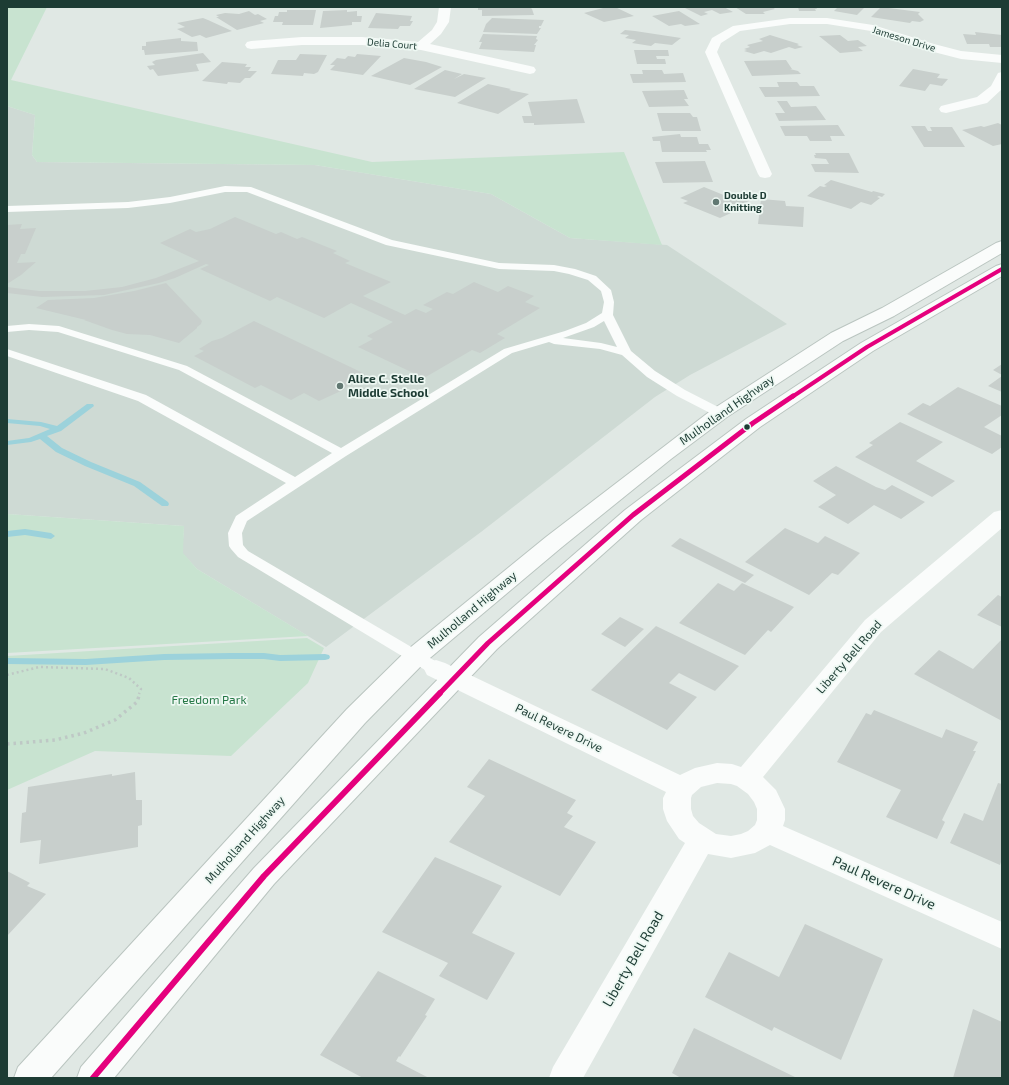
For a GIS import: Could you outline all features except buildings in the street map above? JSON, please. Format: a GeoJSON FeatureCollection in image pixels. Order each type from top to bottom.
{"type":"FeatureCollection","features":[{"type":"Feature","properties":{"kind":"street"},"geometry":{"type":"LineString","coordinates":[[421,46],[437,32],[443,22],[445,7]]}},
{"type":"Feature","properties":{"kind":"street","name":"Jameson Drive"},"geometry":{"type":"LineString","coordinates":[[765,174],[711,52],[716,40],[738,28],[790,21],[827,21],[873,28],[930,47],[961,54],[1000,59]]}},
{"type":"Feature","properties":{"kind":"street","name":"Delia Court"},"geometry":{"type":"LineString","coordinates":[[251,45],[302,41],[362,41],[421,46],[530,70]]}},
{"type":"Feature","properties":{"kind":"street"},"geometry":{"type":"LineString","coordinates":[[946,109],[982,100],[996,88],[1002,74],[1000,59]]}},
{"type":"Feature","properties":{"kind":"street","name":"Mulholland Highway"},"geometry":{"type":"LineString","coordinates":[[93,1078],[264,876],[435,668],[560,537],[720,413],[837,337],[888,312],[1002,246]]}},
{"type":"Feature","properties":{"kind":"street","name":"Mulholland Highway"},"geometry":{"type":"LineString","coordinates":[[30,1078],[356,716],[435,668],[488,643],[633,515],[753,423],[868,347],[1002,269]]}},
{"type":"Feature","properties":{"kind":"street","name":"Liberty Bell Road"},"geometry":{"type":"LineString","coordinates":[[746,779],[872,626],[1002,517]]}},
{"type":"Feature","properties":{"kind":"street","name":"Paul Revere Drive"},"geometry":{"type":"LineString","coordinates":[[435,668],[682,788]]}},
{"type":"Feature","properties":{"kind":"street"},"geometry":{"type":"LineString","coordinates":[[717,773],[732,774],[746,779],[758,787],[766,797],[771,808],[771,820],[767,831],[758,839],[745,845],[731,847],[715,845],[701,840],[689,831],[681,821],[677,809],[677,798],[682,788],[692,780],[704,775],[717,773]]}},
{"type":"Feature","properties":{"kind":"street","name":"Paul Revere Drive"},"geometry":{"type":"LineString","coordinates":[[767,831],[1002,936]]}},
{"type":"Feature","properties":{"kind":"street","name":"Liberty Bell Road"},"geometry":{"type":"LineString","coordinates":[[565,1078],[701,840]]}},
{"type":"Feature","properties":{"kind":"lane"},"geometry":{"type":"LineString","coordinates":[[7,209],[128,205],[170,200],[225,188],[248,189],[390,243],[499,266],[571,270],[592,278],[606,290],[610,302],[606,315],[590,325],[546,341],[525,345],[508,351],[342,453],[241,519],[235,533],[236,546],[243,554],[435,668]]}},
{"type":"Feature","properties":{"kind":"lane"},"geometry":{"type":"LineString","coordinates":[[606,315],[626,353]]}},
{"type":"Feature","properties":{"kind":"lane"},"geometry":{"type":"LineString","coordinates":[[7,328],[30,327],[59,329],[183,368],[342,453]]}},
{"type":"Feature","properties":{"kind":"lane"},"geometry":{"type":"LineString","coordinates":[[546,341],[601,346],[626,353],[657,378],[681,393],[720,413]]}},
{"type":"Feature","properties":{"kind":"lane"},"geometry":{"type":"LineString","coordinates":[[7,352],[142,398],[296,483]]}},
{"type":"Feature","properties":{"kind":"path"},"geometry":{"type":"LineString","coordinates":[[7,675],[39,667],[105,668],[129,678],[141,689],[138,702],[109,723],[84,733],[56,740],[7,744]]}},
{"type":"Feature","properties":{"kind":"shaded area","name":"Alice C. Stelle Middle School"},"geometry":{"type":"Polygon","coordinates":[[[7,106],[35,115],[32,155],[37,162],[315,165],[491,194],[570,238],[667,245],[787,324],[690,375],[655,397],[481,532],[326,647],[197,569],[182,553],[184,526],[7,514],[7,106]]]}},
{"type":"Feature","properties":{"kind":"green space"},"geometry":{"type":"Polygon","coordinates":[[[7,7],[47,7],[11,80],[372,162],[624,152],[662,245],[570,238],[491,194],[315,165],[37,162],[32,155],[35,115],[7,106],[7,7]]]}},
{"type":"Feature","properties":{"kind":"green space"},"geometry":{"type":"Polygon","coordinates":[[[7,514],[184,526],[183,553],[197,569],[308,636],[7,653],[7,514]]]}},
{"type":"Feature","properties":{"kind":"green space","name":"Freedom Park"},"geometry":{"type":"Polygon","coordinates":[[[307,638],[324,648],[308,683],[231,756],[95,751],[7,790],[7,656],[307,638]]]}},
{"type":"Feature","properties":{"kind":"waterway"},"geometry":{"type":"LineString","coordinates":[[58,429],[90,406]]}},
{"type":"Feature","properties":{"kind":"waterway"},"geometry":{"type":"LineString","coordinates":[[7,421],[41,424],[58,429]]}},
{"type":"Feature","properties":{"kind":"waterway"},"geometry":{"type":"LineString","coordinates":[[7,443],[31,440],[58,429]]}},
{"type":"Feature","properties":{"kind":"waterway"},"geometry":{"type":"LineString","coordinates":[[41,436],[59,450],[88,464],[137,484],[165,504]]}},
{"type":"Feature","properties":{"kind":"waterway"},"geometry":{"type":"LineString","coordinates":[[7,534],[25,532],[51,536]]}},
{"type":"Feature","properties":{"kind":"waterway"},"geometry":{"type":"LineString","coordinates":[[7,661],[86,662],[164,657],[231,656],[264,656],[280,658],[325,657]]}},
{"type":"Feature","properties":{"kind":"transit line"},"geometry":{"type":"LineString","coordinates":[[93,1078],[264,876],[488,643],[633,515],[753,423],[867,347],[1002,269]]}},
{"type":"Feature","properties":{"kind":"place","name":"Double D Knitting"},"geometry":{"type":"Point","coordinates":[716,202]}},
{"type":"Feature","properties":{"kind":"place","name":"Alice C. Stelle Middle School"},"geometry":{"type":"Point","coordinates":[340,386]}}]}
